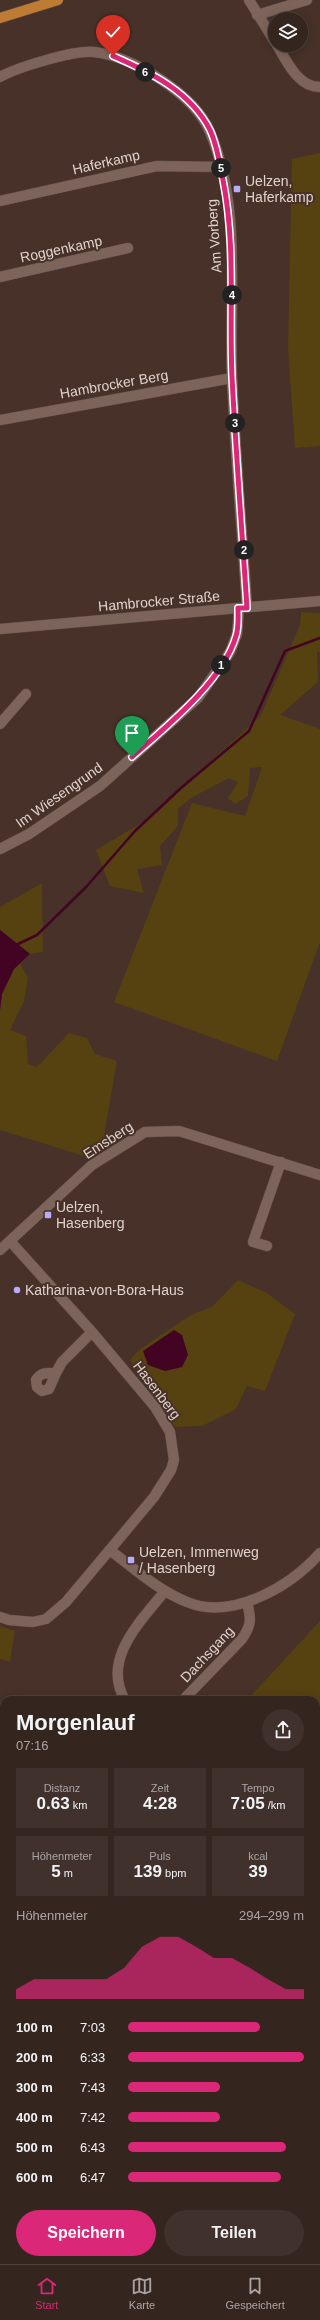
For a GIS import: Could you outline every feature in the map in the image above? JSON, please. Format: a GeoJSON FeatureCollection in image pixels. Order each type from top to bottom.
{"type":"FeatureCollection","features":[{"type":"Feature","properties":{"kind":"main road"},"geometry":{"type":"LineString","coordinates":[[0,18],[58,0]]}},
{"type":"Feature","properties":{"kind":"street"},"geometry":{"type":"LineString","coordinates":[[249,0],[268,30]]}},
{"type":"Feature","properties":{"kind":"street"},"geometry":{"type":"LineString","coordinates":[[258,14],[307,0]]}},
{"type":"Feature","properties":{"kind":"street","name":"Am Vorberg"},"geometry":{"type":"LineString","coordinates":[[0,77],[73,53],[94,52],[119,59],[170,85],[186,99],[199,114],[210,131],[220,167],[230,227],[232,378],[243,608]]}},
{"type":"Feature","properties":{"kind":"street"},"geometry":{"type":"LineString","coordinates":[[282,52],[300,80],[310,87],[320,87]]}},
{"type":"Feature","properties":{"kind":"street","name":"Haferkamp"},"geometry":{"type":"LineString","coordinates":[[0,201],[156,166],[220,167]]}},
{"type":"Feature","properties":{"kind":"street","name":"Roggenkamp"},"geometry":{"type":"LineString","coordinates":[[0,277],[128,248]]}},
{"type":"Feature","properties":{"kind":"street","name":"Hambrocker Berg"},"geometry":{"type":"LineString","coordinates":[[0,420],[232,378]]}},
{"type":"Feature","properties":{"kind":"street","name":"Hambrocker Straße"},"geometry":{"type":"LineString","coordinates":[[0,629],[320,601]]}},
{"type":"Feature","properties":{"kind":"street","name":"Im Wiesengrund"},"geometry":{"type":"LineString","coordinates":[[0,849],[29,834],[100,786],[198,698],[230,652],[237,634],[243,608]]}},
{"type":"Feature","properties":{"kind":"street"},"geometry":{"type":"LineString","coordinates":[[0,724],[26,694]]}},
{"type":"Feature","properties":{"kind":"street","name":"Emsberg"},"geometry":{"type":"LineString","coordinates":[[0,1250],[92,1165],[146,1132],[179,1131],[320,1175]]}},
{"type":"Feature","properties":{"kind":"street"},"geometry":{"type":"LineString","coordinates":[[267,1246],[253,1242],[281,1162]]}},
{"type":"Feature","properties":{"kind":"street","name":"Hasenberg"},"geometry":{"type":"LineString","coordinates":[[0,1617],[22,1622],[46,1619],[71,1597],[111,1551],[165,1483],[171,1470],[174,1450],[170,1432],[161,1416],[92,1332],[10,1241]]}},
{"type":"Feature","properties":{"kind":"street"},"geometry":{"type":"LineString","coordinates":[[56,1373],[62,1362],[92,1332]]}},
{"type":"Feature","properties":{"kind":"street"},"geometry":{"type":"LineString","coordinates":[[111,1551],[164,1591],[189,1603],[206,1606],[227,1606],[247,1602],[269,1593],[289,1582],[320,1554]]}},
{"type":"Feature","properties":{"kind":"street"},"geometry":{"type":"LineString","coordinates":[[124,1696],[118,1679],[118,1661],[125,1644],[164,1591]]}},
{"type":"Feature","properties":{"kind":"street","name":"Dachsgang"},"geometry":{"type":"LineString","coordinates":[[187,1696],[242,1640],[249,1628],[251,1618],[247,1602]]}},
{"type":"Feature","properties":{"kind":"shaded area"},"geometry":{"type":"Polygon","coordinates":[[[320,153],[320,446],[295,448],[288,348],[292,159],[320,153]]]}},
{"type":"Feature","properties":{"kind":"shaded area"},"geometry":{"type":"Polygon","coordinates":[[[301,612],[320,613],[320,652],[317,652],[318,682],[280,715],[320,729],[320,942],[277,1061],[114,1002],[192,803],[245,816],[262,767],[250,768],[248,796],[235,804],[228,798],[238,782],[229,778],[191,798],[178,809],[178,826],[160,846],[162,865],[137,869],[144,893],[110,886],[96,850],[143,822],[260,717],[300,625],[301,612]]]}},
{"type":"Feature","properties":{"kind":"shaded area"},"geometry":{"type":"Polygon","coordinates":[[[42,883],[43,952],[30,954],[0,930],[0,907],[42,883]]]}},
{"type":"Feature","properties":{"kind":"shaded area"},"geometry":{"type":"Polygon","coordinates":[[[0,930],[30,954],[14,969],[2,994],[0,1010],[0,930]]]}},
{"type":"Feature","properties":{"kind":"shaded area"},"geometry":{"type":"Polygon","coordinates":[[[20,963],[28,978],[24,1001],[10,1030],[26,1036],[28,1064],[37,1067],[69,1033],[87,1038],[95,1054],[117,1061],[102,1147],[84,1156],[0,1130],[0,1010],[2,994],[14,969],[20,963]]]}},
{"type":"Feature","properties":{"kind":"shaded area"},"geometry":{"type":"Polygon","coordinates":[[[238,1280],[267,1293],[295,1314],[265,1391],[247,1386],[236,1409],[202,1426],[175,1427],[130,1360],[139,1350],[189,1316],[213,1306],[238,1280]]]}},
{"type":"Feature","properties":{"kind":"shaded area"},"geometry":{"type":"Polygon","coordinates":[[[174,1330],[182,1335],[188,1355],[182,1367],[165,1371],[148,1365],[143,1351],[174,1330]]]}},
{"type":"Feature","properties":{"kind":"shaded area"},"geometry":{"type":"Polygon","coordinates":[[[320,1621],[320,1696],[251,1696],[320,1621]]]}},
{"type":"Feature","properties":{"kind":"shaded area"},"geometry":{"type":"Polygon","coordinates":[[[0,1626],[15,1631],[10,1662],[0,1659],[0,1626]]]}},
{"type":"Feature","properties":{"kind":"waterway"},"geometry":{"type":"LineString","coordinates":[[16,945],[37,935],[87,886],[135,831],[181,788],[249,731],[285,651],[320,638]]}},
{"type":"Feature","properties":{"kind":"place","name":"Uelzen, Haferkamp"},"geometry":{"type":"Point","coordinates":[237,189]}},
{"type":"Feature","properties":{"kind":"place","name":"Uelzen, Hasenberg"},"geometry":{"type":"Point","coordinates":[48,1215]}},
{"type":"Feature","properties":{"kind":"place","name":"Katharina-von-Bora-Haus"},"geometry":{"type":"Point","coordinates":[17,1290]}},
{"type":"Feature","properties":{"kind":"place","name":"Uelzen, Immenweg / Hasenberg"},"geometry":{"type":"Point","coordinates":[131,1560]}},
{"type":"Feature","properties":{"kind":"route"},"geometry":{"type":"LineString","coordinates":[[113,56],[132,64],[170,85],[186,99],[199,114],[210,131],[220,167],[227,202],[232,260],[232,378],[247,608],[238,608],[237,634],[230,652],[198,698],[132,757]]}}]}
